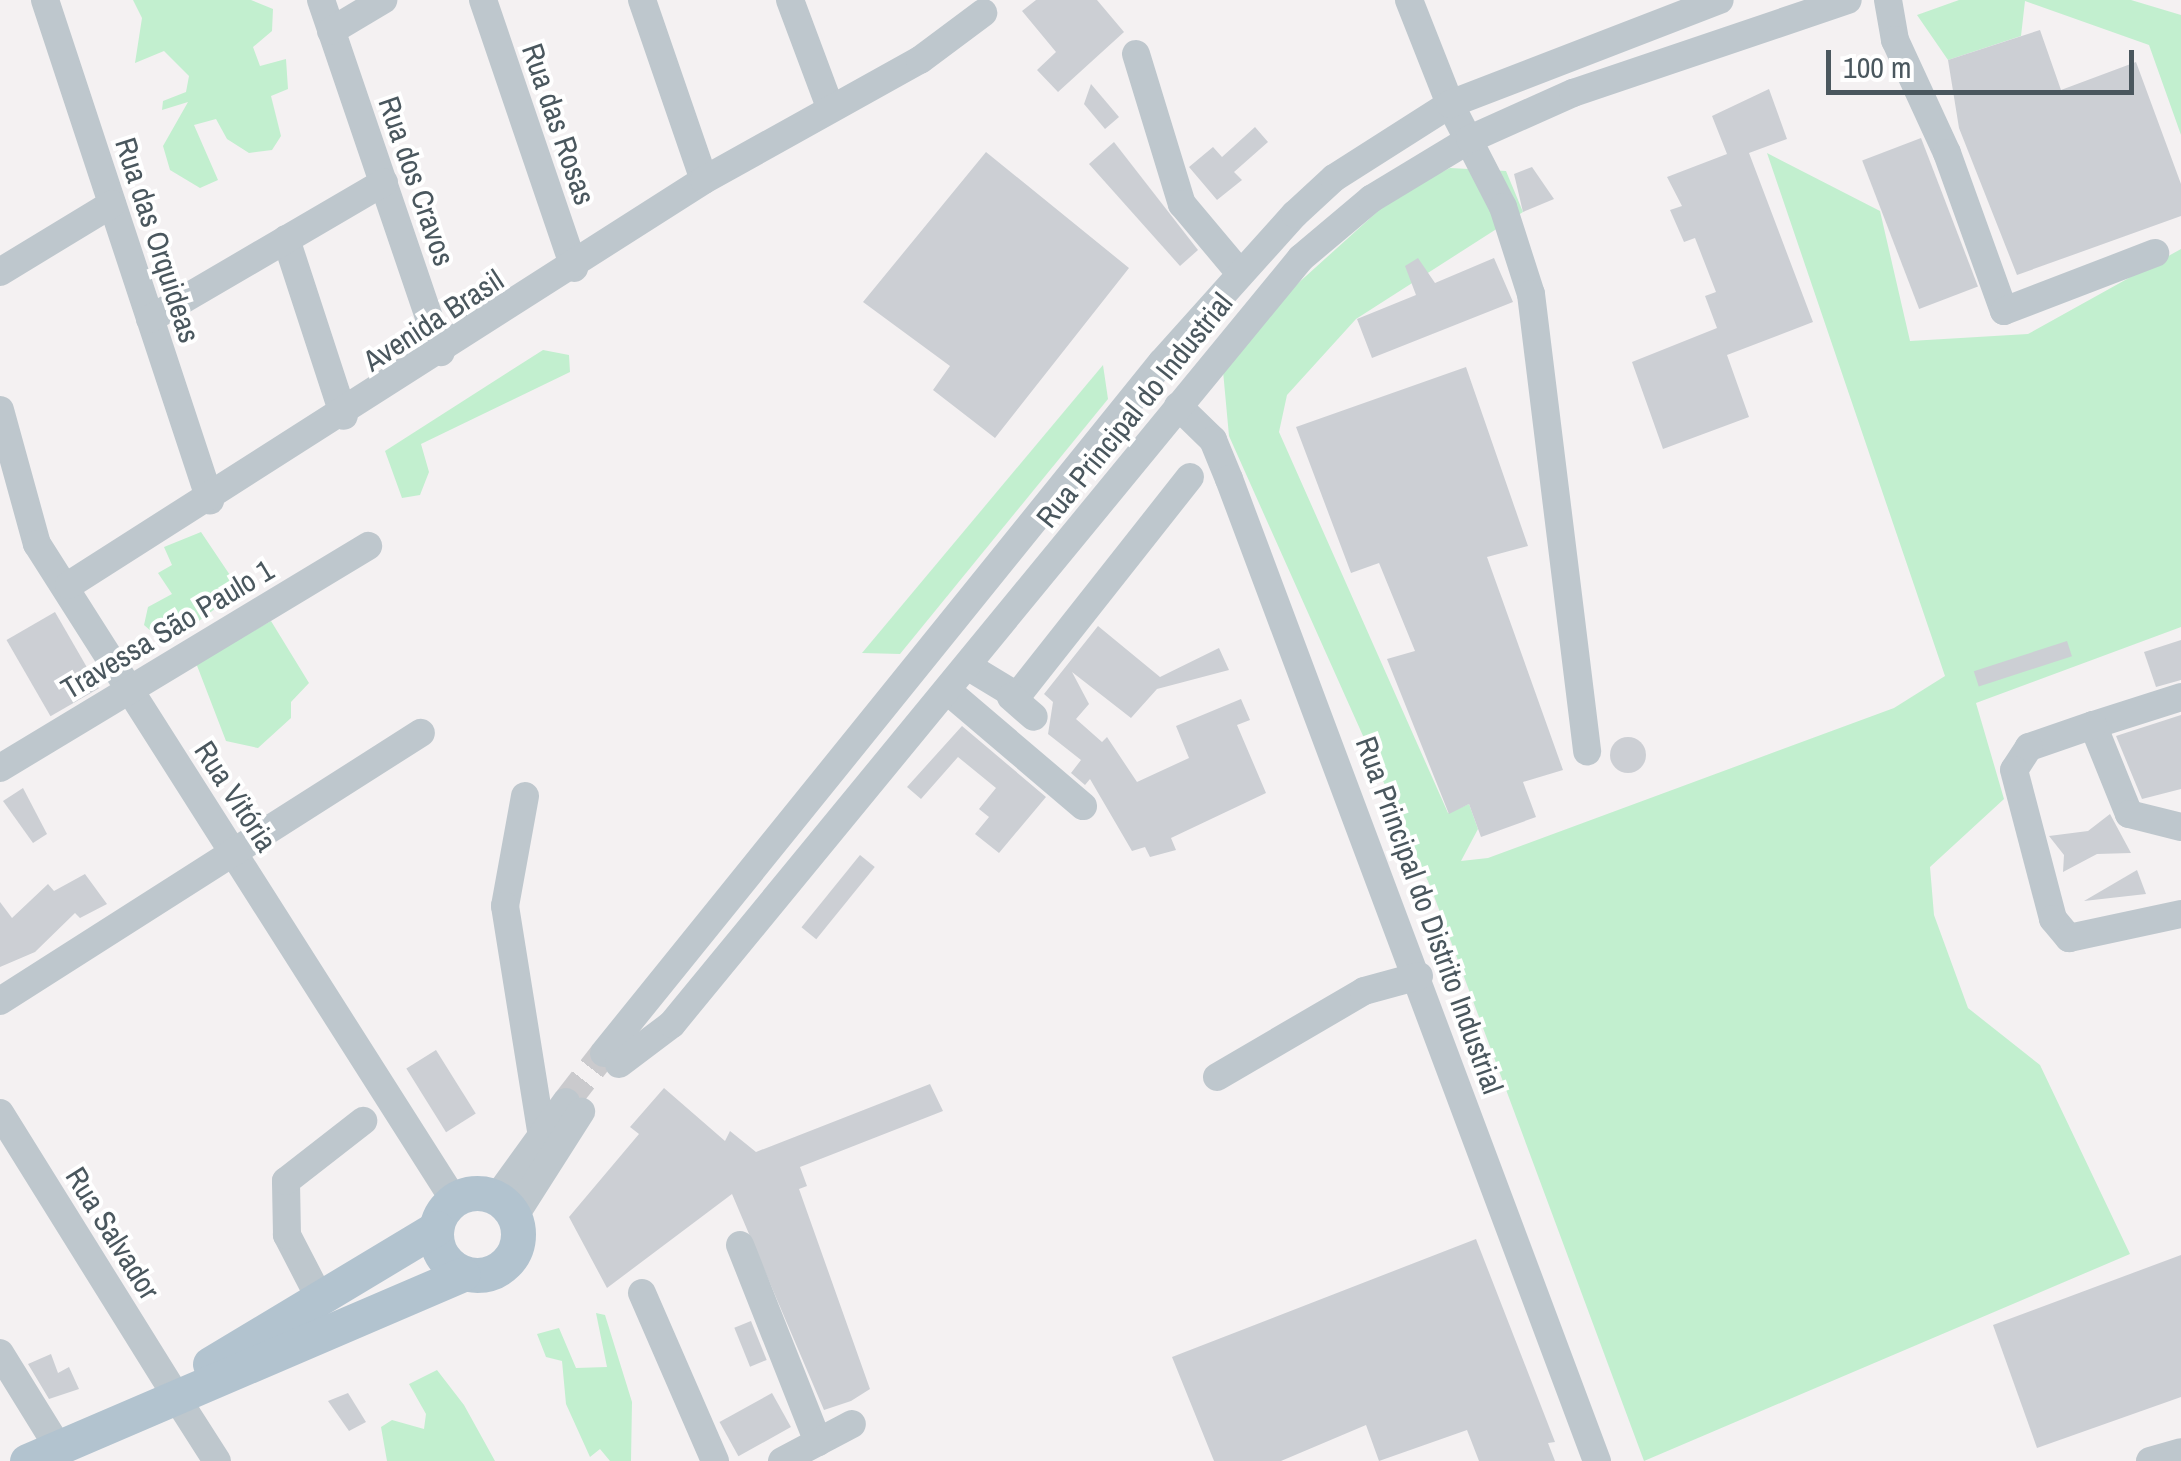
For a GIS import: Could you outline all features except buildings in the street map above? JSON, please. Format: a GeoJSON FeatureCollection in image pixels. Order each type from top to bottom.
{"type":"FeatureCollection","features":[{"type":"Feature","properties":{"kind":"main road"},"geometry":{"type":"LineString","coordinates":[[42,1454],[173,1393],[463,1274],[479,1276],[508,1262],[518,1233],[506,1206],[445,1214],[173,1393]]}},
{"type":"Feature","properties":{"kind":"main road"},"geometry":{"type":"LineString","coordinates":[[445,1214],[442,1257],[463,1274]]}},
{"type":"Feature","properties":{"kind":"street","name":"Rua das Orquideas"},"geometry":{"type":"LineString","coordinates":[[45,0],[210,500]]}},
{"type":"Feature","properties":{"kind":"street","name":"Rua dos Cravos"},"geometry":{"type":"LineString","coordinates":[[320,0],[441,352]]}},
{"type":"Feature","properties":{"kind":"street"},"geometry":{"type":"LineString","coordinates":[[332,31],[384,0]]}},
{"type":"Feature","properties":{"kind":"street","name":"Rua das Rosas"},"geometry":{"type":"LineString","coordinates":[[484,0],[574,268]]}},
{"type":"Feature","properties":{"kind":"street"},"geometry":{"type":"LineString","coordinates":[[642,0],[704,180]]}},
{"type":"Feature","properties":{"kind":"street"},"geometry":{"type":"LineString","coordinates":[[790,0],[830,107]]}},
{"type":"Feature","properties":{"kind":"street"},"geometry":{"type":"LineString","coordinates":[[1409,0],[1450,104],[1504,207],[1531,294],[1587,752]]}},
{"type":"Feature","properties":{"kind":"street","name":"Rua Principal do Industrial"},"geometry":{"type":"LineString","coordinates":[[1720,0],[1450,104],[1334,178],[1239,272],[638,1006],[612,1058],[672,1024],[949,692],[1301,258],[1371,199],[1470,139],[1574,93],[1848,0]]}},
{"type":"Feature","properties":{"kind":"street"},"geometry":{"type":"LineString","coordinates":[[1888,0],[1894,40],[2004,310],[2155,254]]}},
{"type":"Feature","properties":{"kind":"street","name":"Avenida Brasil"},"geometry":{"type":"LineString","coordinates":[[68,585],[344,416],[704,180],[920,60],[983,14]]}},
{"type":"Feature","properties":{"kind":"street"},"geometry":{"type":"LineString","coordinates":[[1136,54],[1182,204],[1239,272]]}},
{"type":"Feature","properties":{"kind":"street"},"geometry":{"type":"LineString","coordinates":[[150,319],[384,182]]}},
{"type":"Feature","properties":{"kind":"street"},"geometry":{"type":"LineString","coordinates":[[0,272],[112,204]]}},
{"type":"Feature","properties":{"kind":"street"},"geometry":{"type":"LineString","coordinates":[[286,239],[344,416]]}},
{"type":"Feature","properties":{"kind":"street","name":"Rua Principal do Distrito Industrial"},"geometry":{"type":"LineString","coordinates":[[1178,406],[1212,440],[1419,976],[1597,1461]]}},
{"type":"Feature","properties":{"kind":"street","name":"Rua Vitória"},"geometry":{"type":"LineString","coordinates":[[0,410],[37,544],[68,585],[236,856],[445,1214]]}},
{"type":"Feature","properties":{"kind":"street"},"geometry":{"type":"LineString","coordinates":[[1011,697],[1190,477]]}},
{"type":"Feature","properties":{"kind":"street","name":"Travessa São Paulo 1"},"geometry":{"type":"LineString","coordinates":[[0,768],[368,546]]}},
{"type":"Feature","properties":{"kind":"street"},"geometry":{"type":"LineString","coordinates":[[969,667],[1034,718]]}},
{"type":"Feature","properties":{"kind":"street"},"geometry":{"type":"LineString","coordinates":[[949,692],[1083,806]]}},
{"type":"Feature","properties":{"kind":"street"},"geometry":{"type":"LineString","coordinates":[[2181,697],[2029,748],[2014,770],[2053,919],[2069,938],[2181,914]]}},
{"type":"Feature","properties":{"kind":"street"},"geometry":{"type":"LineString","coordinates":[[2093,726],[2129,814],[2181,827]]}},
{"type":"Feature","properties":{"kind":"street"},"geometry":{"type":"LineString","coordinates":[[0,1001],[236,856],[421,733]]}},
{"type":"Feature","properties":{"kind":"street"},"geometry":{"type":"LineString","coordinates":[[525,796],[506,906],[542,1130]]}},
{"type":"Feature","properties":{"kind":"street"},"geometry":{"type":"LineString","coordinates":[[1217,1077],[1364,990],[1419,976]]}},
{"type":"Feature","properties":{"kind":"street"},"geometry":{"type":"LineString","coordinates":[[638,1006],[672,1024]]}},
{"type":"Feature","properties":{"kind":"street"},"geometry":{"type":"LineString","coordinates":[[574,1107],[506,1206],[542,1130],[574,1107]]}},
{"type":"Feature","properties":{"kind":"street","name":"Rua Salvador"},"geometry":{"type":"LineString","coordinates":[[0,1112],[217,1461]]}},
{"type":"Feature","properties":{"kind":"street"},"geometry":{"type":"LineString","coordinates":[[320,1297],[288,1235],[286,1181],[362,1121]]}},
{"type":"Feature","properties":{"kind":"street"},"geometry":{"type":"LineString","coordinates":[[740,1245],[818,1442]]}},
{"type":"Feature","properties":{"kind":"street"},"geometry":{"type":"LineString","coordinates":[[642,1293],[715,1461]]}},
{"type":"Feature","properties":{"kind":"street"},"geometry":{"type":"LineString","coordinates":[[0,1354],[42,1454]]}},
{"type":"Feature","properties":{"kind":"street"},"geometry":{"type":"LineString","coordinates":[[782,1461],[852,1424]]}},
{"type":"Feature","properties":{"kind":"street"},"geometry":{"type":"LineString","coordinates":[[2150,1461],[2181,1452]]}},
{"type":"Feature","properties":{"kind":"green space"},"geometry":{"type":"Polygon","coordinates":[[[133,0],[251,0],[273,9],[272,31],[253,47],[260,66],[286,59],[288,89],[271,96],[281,136],[272,150],[249,153],[227,139],[216,119],[194,125],[218,180],[200,188],[170,170],[163,146],[188,102],[162,110],[163,101],[186,92],[189,76],[164,51],[135,63],[142,18],[133,0]]]}},
{"type":"Feature","properties":{"kind":"green space"},"geometry":{"type":"Polygon","coordinates":[[[1959,0],[2131,0],[2181,15],[2181,135],[2149,45],[2025,1],[2021,36],[1948,60],[1917,15],[1959,0]]]}},
{"type":"Feature","properties":{"kind":"green space"},"geometry":{"type":"Polygon","coordinates":[[[1767,153],[1880,211],[1910,341],[2028,334],[2181,249],[2181,627],[1976,703],[2004,799],[1930,867],[1934,915],[1968,1008],[2040,1065],[2130,1254],[1644,1461],[1431,888],[1229,436],[1223,371],[1295,286],[1398,193],[1450,168],[1506,171],[1523,212],[1356,319],[1287,395],[1279,432],[1448,813],[1469,804],[1478,829],[1461,861],[1488,858],[1894,708],[1945,676],[1767,153]]]}},
{"type":"Feature","properties":{"kind":"green space"},"geometry":{"type":"Polygon","coordinates":[[[543,350],[569,355],[570,372],[421,444],[429,472],[420,495],[402,498],[385,451],[543,350]]]}},
{"type":"Feature","properties":{"kind":"green space"},"geometry":{"type":"Polygon","coordinates":[[[1103,365],[1108,399],[900,654],[862,653],[1103,365]]]}},
{"type":"Feature","properties":{"kind":"green space"},"geometry":{"type":"Polygon","coordinates":[[[201,532],[240,590],[167,645],[144,625],[148,607],[172,594],[158,573],[172,565],[164,547],[201,532]]]}},
{"type":"Feature","properties":{"kind":"green space"},"geometry":{"type":"Polygon","coordinates":[[[271,621],[309,683],[291,702],[291,718],[258,748],[226,741],[196,663],[271,621]]]}},
{"type":"Feature","properties":{"kind":"green space"},"geometry":{"type":"Polygon","coordinates":[[[596,1313],[605,1315],[632,1402],[631,1461],[610,1461],[600,1449],[590,1457],[566,1404],[562,1361],[546,1357],[537,1334],[559,1328],[576,1368],[607,1367],[596,1313]]]}},
{"type":"Feature","properties":{"kind":"green space"},"geometry":{"type":"Polygon","coordinates":[[[437,1370],[464,1405],[495,1461],[387,1461],[381,1427],[392,1420],[424,1429],[426,1414],[409,1384],[437,1370]]]}},
{"type":"Feature","properties":{"kind":"tunnel"},"geometry":{"type":"LineString","coordinates":[[566,1102],[604,1053]]}}]}
